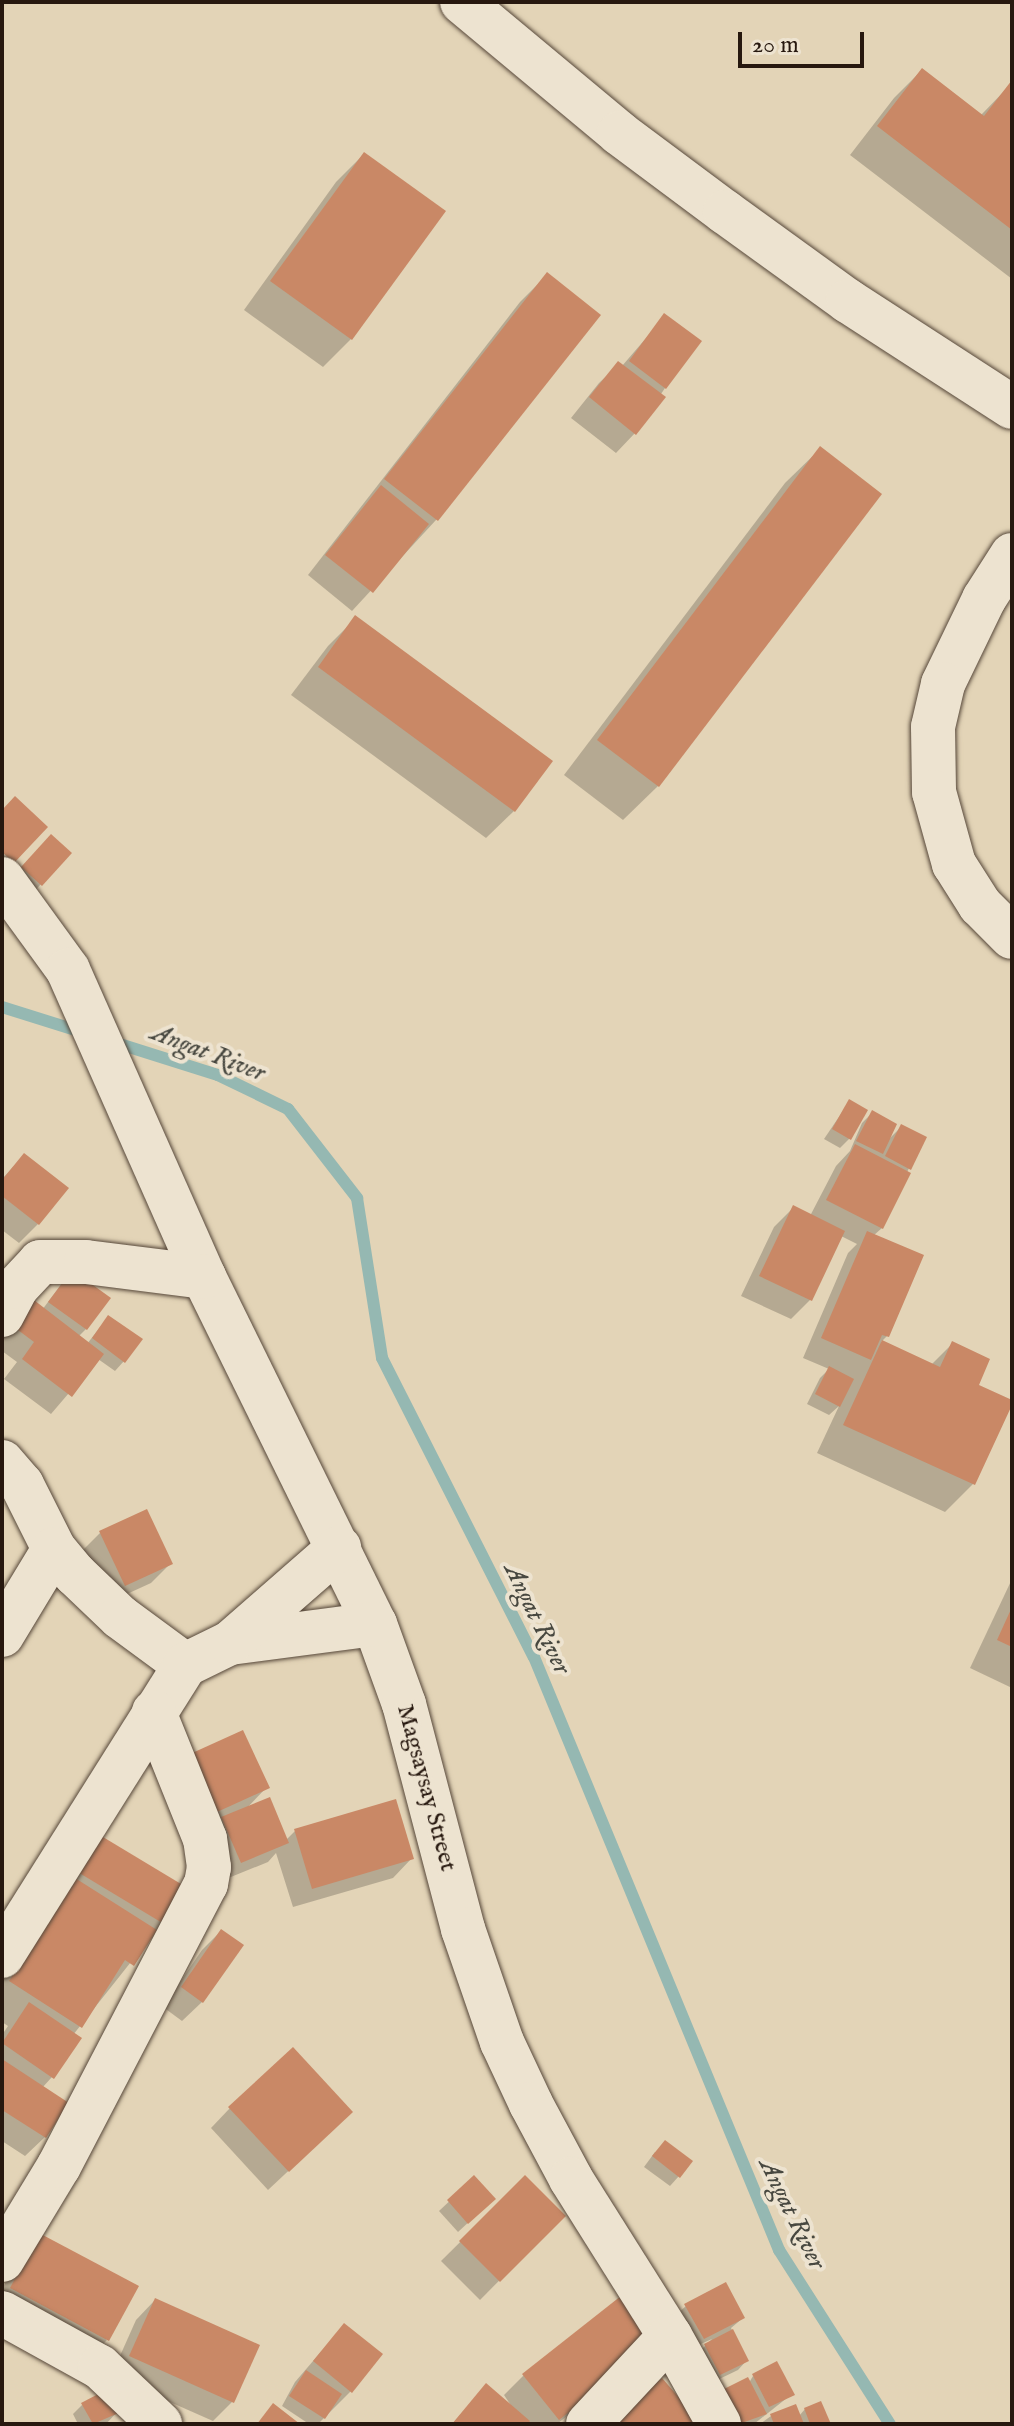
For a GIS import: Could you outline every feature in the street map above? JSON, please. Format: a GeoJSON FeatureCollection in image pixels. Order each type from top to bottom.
{"type":"FeatureCollection","features":[{"type":"Feature","properties":{"kind":"street"},"geometry":{"type":"LineString","coordinates":[[462,2],[619,133],[725,212],[848,301],[1012,407]]}},
{"type":"Feature","properties":{"kind":"street"},"geometry":{"type":"LineString","coordinates":[[1012,555],[984,599],[943,684],[933,727],[934,792],[954,864],[980,905],[1012,937]]}},
{"type":"Feature","properties":{"kind":"street","name":"Magsaysay Street"},"geometry":{"type":"LineString","coordinates":[[2,879],[68,970],[204,1277],[375,1624],[408,1717],[463,1929],[502,2042],[571,2179],[670,2336],[719,2424]]}},
{"type":"Feature","properties":{"kind":"street"},"geometry":{"type":"LineString","coordinates":[[2,1315],[17,1287],[40,1262],[100,1263],[204,1277]]}},
{"type":"Feature","properties":{"kind":"street"},"geometry":{"type":"LineString","coordinates":[[2,1462],[22,1485],[54,1549],[120,1617],[185,1665]]}},
{"type":"Feature","properties":{"kind":"street"},"geometry":{"type":"LineString","coordinates":[[2,1956],[185,1665],[230,1643],[339,1548]]}},
{"type":"Feature","properties":{"kind":"street"},"geometry":{"type":"LineString","coordinates":[[2,1635],[54,1549]]}},
{"type":"Feature","properties":{"kind":"street"},"geometry":{"type":"LineString","coordinates":[[230,1643],[375,1624]]}},
{"type":"Feature","properties":{"kind":"street"},"geometry":{"type":"LineString","coordinates":[[2,2260],[59,2166],[206,1884],[209,1867],[205,1839],[154,1712]]}},
{"type":"Feature","properties":{"kind":"street"},"geometry":{"type":"LineString","coordinates":[[2,2313],[100,2367],[160,2424]]}},
{"type":"Feature","properties":{"kind":"street"},"geometry":{"type":"LineString","coordinates":[[588,2424],[670,2336]]}},
{"type":"Feature","properties":{"kind":"building"},"geometry":{"type":"Polygon","coordinates":[[[922,68],[984,116],[1012,80],[1012,230],[877,126],[922,68]]]}},
{"type":"Feature","properties":{"kind":"building"},"geometry":{"type":"Polygon","coordinates":[[[364,152],[446,211],[352,340],[270,281],[364,152]]]}},
{"type":"Feature","properties":{"kind":"building"},"geometry":{"type":"Polygon","coordinates":[[[547,272],[601,315],[438,521],[384,479],[547,272]]]}},
{"type":"Feature","properties":{"kind":"building"},"geometry":{"type":"Polygon","coordinates":[[[664,313],[702,341],[666,389],[629,361],[664,313]]]}},
{"type":"Feature","properties":{"kind":"building"},"geometry":{"type":"Polygon","coordinates":[[[618,361],[666,397],[636,435],[589,397],[618,361]]]}},
{"type":"Feature","properties":{"kind":"building"},"geometry":{"type":"Polygon","coordinates":[[[820,446],[882,494],[659,787],[597,740],[820,446]]]}},
{"type":"Feature","properties":{"kind":"building"},"geometry":{"type":"Polygon","coordinates":[[[381,485],[429,524],[373,593],[325,555],[381,485]]]}},
{"type":"Feature","properties":{"kind":"building"},"geometry":{"type":"Polygon","coordinates":[[[355,615],[553,761],[515,812],[318,667],[355,615]]]}},
{"type":"Feature","properties":{"kind":"building"},"geometry":{"type":"Polygon","coordinates":[[[15,796],[48,827],[14,863],[2,852],[2,810],[15,796]]]}},
{"type":"Feature","properties":{"kind":"building"},"geometry":{"type":"Polygon","coordinates":[[[51,834],[72,853],[42,886],[21,867],[51,834]]]}},
{"type":"Feature","properties":{"kind":"building"},"geometry":{"type":"Polygon","coordinates":[[[849,1099],[868,1110],[851,1140],[832,1129],[849,1099]]]}},
{"type":"Feature","properties":{"kind":"building"},"geometry":{"type":"Polygon","coordinates":[[[872,1110],[897,1124],[883,1154],[856,1141],[872,1110]]]}},
{"type":"Feature","properties":{"kind":"building"},"geometry":{"type":"Polygon","coordinates":[[[901,1124],[927,1137],[911,1170],[885,1156],[901,1124]]]}},
{"type":"Feature","properties":{"kind":"building"},"geometry":{"type":"Polygon","coordinates":[[[855,1144],[911,1173],[883,1229],[826,1200],[855,1144]]]}},
{"type":"Feature","properties":{"kind":"building"},"geometry":{"type":"Polygon","coordinates":[[[24,1153],[69,1188],[39,1225],[2,1196],[2,1180],[24,1153]]]}},
{"type":"Feature","properties":{"kind":"building"},"geometry":{"type":"Polygon","coordinates":[[[793,1205],[845,1231],[812,1301],[759,1276],[793,1205]]]}},
{"type":"Feature","properties":{"kind":"building"},"geometry":{"type":"Polygon","coordinates":[[[867,1231],[924,1255],[889,1337],[882,1335],[871,1360],[821,1338],[867,1231]]]}},
{"type":"Feature","properties":{"kind":"building"},"geometry":{"type":"Polygon","coordinates":[[[72,1270],[111,1298],[87,1330],[48,1302],[72,1270]]]}},
{"type":"Feature","properties":{"kind":"building"},"geometry":{"type":"Polygon","coordinates":[[[30,1297],[104,1354],[72,1397],[22,1359],[34,1342],[10,1324],[30,1297]]]}},
{"type":"Feature","properties":{"kind":"building"},"geometry":{"type":"Polygon","coordinates":[[[108,1315],[143,1339],[125,1363],[92,1338],[108,1315]]]}},
{"type":"Feature","properties":{"kind":"building"},"geometry":{"type":"Polygon","coordinates":[[[882,1340],[940,1367],[952,1341],[990,1359],[979,1385],[1012,1400],[1012,1405],[975,1485],[843,1425],[882,1340]]]}},
{"type":"Feature","properties":{"kind":"building"},"geometry":{"type":"Polygon","coordinates":[[[829,1366],[854,1379],[840,1407],[815,1394],[829,1366]]]}},
{"type":"Feature","properties":{"kind":"building"},"geometry":{"type":"Polygon","coordinates":[[[147,1509],[173,1564],[125,1586],[99,1531],[147,1509]]]}},
{"type":"Feature","properties":{"kind":"building"},"geometry":{"type":"Polygon","coordinates":[[[1012,1607],[1012,1647],[997,1640],[1012,1607]]]}},
{"type":"Feature","properties":{"kind":"building"},"geometry":{"type":"Polygon","coordinates":[[[243,1730],[270,1788],[217,1812],[190,1754],[243,1730]]]}},
{"type":"Feature","properties":{"kind":"building"},"geometry":{"type":"Polygon","coordinates":[[[270,1797],[289,1843],[241,1863],[221,1817],[270,1797]]]}},
{"type":"Feature","properties":{"kind":"building"},"geometry":{"type":"Polygon","coordinates":[[[396,1799],[414,1859],[312,1889],[294,1829],[396,1799]]]}},
{"type":"Feature","properties":{"kind":"building"},"geometry":{"type":"Polygon","coordinates":[[[98,1834],[191,1890],[169,1927],[76,1871],[98,1834]]]}},
{"type":"Feature","properties":{"kind":"building"},"geometry":{"type":"Polygon","coordinates":[[[75,1878],[157,1930],[134,1966],[125,1960],[82,2028],[9,1981],[75,1878]]]}},
{"type":"Feature","properties":{"kind":"building"},"geometry":{"type":"Polygon","coordinates":[[[221,1929],[244,1945],[203,2003],[181,1987],[221,1929]]]}},
{"type":"Feature","properties":{"kind":"building"},"geometry":{"type":"Polygon","coordinates":[[[29,2002],[82,2038],[54,2079],[2,2043],[29,2002]]]}},
{"type":"Feature","properties":{"kind":"building"},"geometry":{"type":"Polygon","coordinates":[[[293,2047],[353,2112],[289,2172],[228,2107],[293,2047]]]}},
{"type":"Feature","properties":{"kind":"building"},"geometry":{"type":"Polygon","coordinates":[[[2,2059],[69,2103],[46,2138],[2,2110],[2,2059]]]}},
{"type":"Feature","properties":{"kind":"building"},"geometry":{"type":"Polygon","coordinates":[[[665,2140],[693,2161],[680,2178],[652,2156],[665,2140]]]}},
{"type":"Feature","properties":{"kind":"building"},"geometry":{"type":"Polygon","coordinates":[[[474,2175],[496,2199],[468,2224],[447,2200],[474,2175]]]}},
{"type":"Feature","properties":{"kind":"building"},"geometry":{"type":"Polygon","coordinates":[[[525,2175],[566,2216],[500,2282],[459,2241],[525,2175]]]}},
{"type":"Feature","properties":{"kind":"building"},"geometry":{"type":"Polygon","coordinates":[[[39,2233],[139,2286],[109,2341],[10,2288],[39,2233]]]}},
{"type":"Feature","properties":{"kind":"building"},"geometry":{"type":"Polygon","coordinates":[[[726,2282],[745,2318],[704,2339],[684,2304],[726,2282]]]}},
{"type":"Feature","properties":{"kind":"building"},"geometry":{"type":"Polygon","coordinates":[[[626,2292],[663,2338],[559,2420],[522,2374],[626,2292]]]}},
{"type":"Feature","properties":{"kind":"building"},"geometry":{"type":"Polygon","coordinates":[[[155,2298],[260,2345],[234,2403],[129,2356],[155,2298]]]}},
{"type":"Feature","properties":{"kind":"building"},"geometry":{"type":"Polygon","coordinates":[[[344,2323],[383,2354],[352,2393],[313,2361],[344,2323]]]}},
{"type":"Feature","properties":{"kind":"building"},"geometry":{"type":"Polygon","coordinates":[[[733,2329],[749,2361],[720,2375],[704,2344],[733,2329]]]}},
{"type":"Feature","properties":{"kind":"building"},"geometry":{"type":"Polygon","coordinates":[[[777,2361],[795,2395],[769,2407],[752,2374],[777,2361]]]}},
{"type":"Feature","properties":{"kind":"building"},"geometry":{"type":"Polygon","coordinates":[[[306,2370],[342,2394],[325,2419],[289,2396],[306,2370]]]}},
{"type":"Feature","properties":{"kind":"building"},"geometry":{"type":"Polygon","coordinates":[[[748,2377],[767,2414],[739,2424],[722,2390],[748,2377]]]}},
{"type":"Feature","properties":{"kind":"building"},"geometry":{"type":"Polygon","coordinates":[[[662,2378],[702,2424],[609,2424],[662,2378]]]}},
{"type":"Feature","properties":{"kind":"building"},"geometry":{"type":"Polygon","coordinates":[[[486,2383],[530,2421],[528,2424],[452,2424],[486,2383]]]}},
{"type":"Feature","properties":{"kind":"building"},"geometry":{"type":"Polygon","coordinates":[[[108,2389],[121,2412],[93,2424],[81,2403],[108,2389]]]}},
{"type":"Feature","properties":{"kind":"building"},"geometry":{"type":"Polygon","coordinates":[[[821,2401],[831,2424],[810,2424],[804,2408],[821,2401]]]}},
{"type":"Feature","properties":{"kind":"building"},"geometry":{"type":"Polygon","coordinates":[[[273,2403],[300,2424],[257,2424],[273,2403]]]}},
{"type":"Feature","properties":{"kind":"building"},"geometry":{"type":"Polygon","coordinates":[[[796,2404],[804,2424],[774,2424],[770,2414],[796,2404]]]}},
{"type":"Feature","properties":{"kind":"waterway","name":"Angat River"},"geometry":{"type":"LineString","coordinates":[[2,1007],[85,1033]]}},
{"type":"Feature","properties":{"kind":"waterway","name":"Angat River"},"geometry":{"type":"LineString","coordinates":[[110,1041],[218,1075],[288,1109],[357,1198],[382,1358],[534,1657],[779,2250],[890,2424]]}}]}
